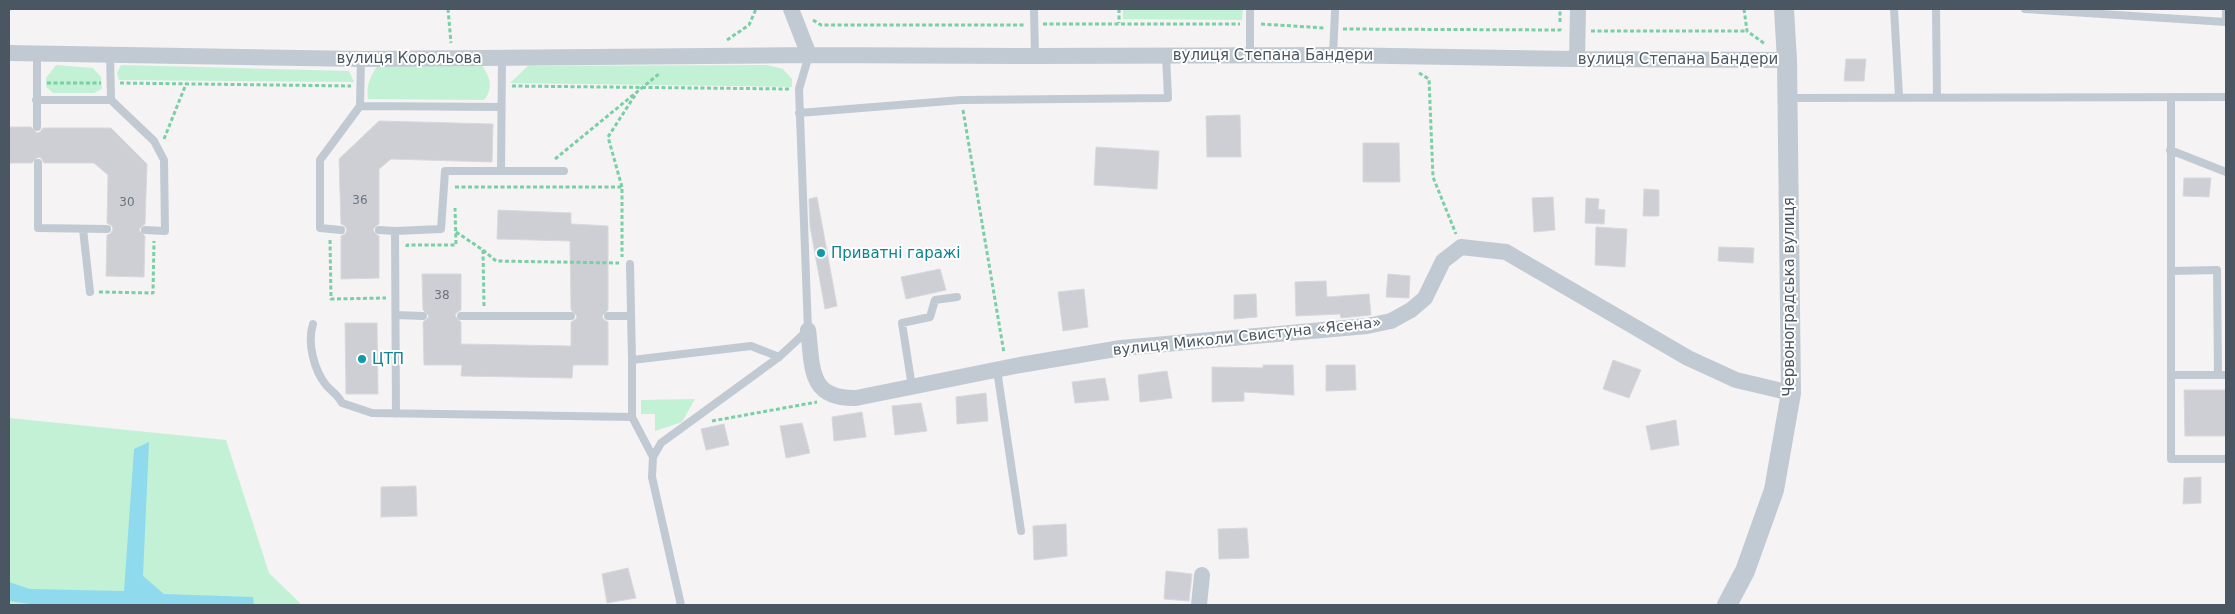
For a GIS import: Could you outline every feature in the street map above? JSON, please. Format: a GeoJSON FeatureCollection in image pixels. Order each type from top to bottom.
{"type":"FeatureCollection","features":[{"type":"Feature","properties":{"kind":"street"},"geometry":{"type":"LineString","coordinates":[[1577,59],[1578,9]]}},
{"type":"Feature","properties":{"kind":"street","name":"Червоноградська вулиця"},"geometry":{"type":"LineString","coordinates":[[1727,605],[1745,570],[1774,490],[1790,393],[1787,60],[1784,9]]}},
{"type":"Feature","properties":{"kind":"street"},"geometry":{"type":"LineString","coordinates":[[798,12],[809,55]]}},
{"type":"Feature","properties":{"kind":"street","name":"вулиця Корольова"},"geometry":{"type":"LineString","coordinates":[[9,53],[453,59],[809,55]]}},
{"type":"Feature","properties":{"kind":"street","name":"вулиця Степана Бандери"},"geometry":{"type":"LineString","coordinates":[[809,55],[1334,55],[1787,60]]}},
{"type":"Feature","properties":{"kind":"street"},"geometry":{"type":"LineString","coordinates":[[1461,247],[1506,252],[1688,358],[1736,380],[1790,393]]}},
{"type":"Feature","properties":{"kind":"street","name":"вулиця Миколи Свистуна «Ясена»"},"geometry":{"type":"LineString","coordinates":[[840,398],[856,398],[1121,348],[1367,326],[1391,321],[1411,310],[1425,298],[1442,261],[1461,247]]}},
{"type":"Feature","properties":{"kind":"street"},"geometry":{"type":"LineString","coordinates":[[808,330],[815,381],[828,392],[840,398]]}},
{"type":"Feature","properties":{"kind":"street"},"geometry":{"type":"LineString","coordinates":[[1199,605],[1202,575]]}},
{"type":"Feature","properties":{"kind":"lane"},"geometry":{"type":"LineString","coordinates":[[1250,9],[1250,55]]}},
{"type":"Feature","properties":{"kind":"lane"},"geometry":{"type":"LineString","coordinates":[[1887,9],[1894,13],[1898,54],[1899,96]]}},
{"type":"Feature","properties":{"kind":"lane"},"geometry":{"type":"LineString","coordinates":[[1936,9],[1937,97]]}},
{"type":"Feature","properties":{"kind":"lane"},"geometry":{"type":"LineString","coordinates":[[2025,9],[2111,12],[2169,19],[2226,22],[2226,9]]}},
{"type":"Feature","properties":{"kind":"lane"},"geometry":{"type":"LineString","coordinates":[[2169,9],[2169,19]]}},
{"type":"Feature","properties":{"kind":"lane"},"geometry":{"type":"LineString","coordinates":[[1034,10],[1035,56]]}},
{"type":"Feature","properties":{"kind":"lane"},"geometry":{"type":"LineString","coordinates":[[1334,55],[1335,12]]}},
{"type":"Feature","properties":{"kind":"lane"},"geometry":{"type":"LineString","coordinates":[[36,127],[37,53]]}},
{"type":"Feature","properties":{"kind":"lane"},"geometry":{"type":"LineString","coordinates":[[110,54],[110,100]]}},
{"type":"Feature","properties":{"kind":"lane"},"geometry":{"type":"LineString","coordinates":[[681,605],[652,477],[653,457],[661,443],[779,357],[808,330],[799,89],[809,55]]}},
{"type":"Feature","properties":{"kind":"lane"},"geometry":{"type":"LineString","coordinates":[[799,113],[961,100],[1168,98],[1166,55]]}},
{"type":"Feature","properties":{"kind":"lane"},"geometry":{"type":"LineString","coordinates":[[341,230],[320,228],[320,160],[360,106],[361,58]]}},
{"type":"Feature","properties":{"kind":"lane"},"geometry":{"type":"LineString","coordinates":[[501,171],[502,58]]}},
{"type":"Feature","properties":{"kind":"lane"},"geometry":{"type":"LineString","coordinates":[[1787,98],[1899,96],[2226,97]]}},
{"type":"Feature","properties":{"kind":"lane"},"geometry":{"type":"LineString","coordinates":[[2171,97],[2171,459],[2226,459]]}},
{"type":"Feature","properties":{"kind":"lane"},"geometry":{"type":"LineString","coordinates":[[36,100],[110,100],[154,141],[164,160],[165,231],[145,230]]}},
{"type":"Feature","properties":{"kind":"lane"},"geometry":{"type":"LineString","coordinates":[[360,106],[501,107]]}},
{"type":"Feature","properties":{"kind":"lane"},"geometry":{"type":"LineString","coordinates":[[2170,150],[2226,172]]}},
{"type":"Feature","properties":{"kind":"lane"},"geometry":{"type":"LineString","coordinates":[[38,163],[38,228],[107,229]]}},
{"type":"Feature","properties":{"kind":"lane"},"geometry":{"type":"LineString","coordinates":[[379,230],[442,229],[444,171],[564,171]]}},
{"type":"Feature","properties":{"kind":"lane"},"geometry":{"type":"LineString","coordinates":[[83,229],[90,292]]}},
{"type":"Feature","properties":{"kind":"lane"},"geometry":{"type":"LineString","coordinates":[[395,231],[396,414]]}},
{"type":"Feature","properties":{"kind":"lane"},"geometry":{"type":"LineString","coordinates":[[630,264],[632,417],[653,457]]}},
{"type":"Feature","properties":{"kind":"lane"},"geometry":{"type":"LineString","coordinates":[[2171,271],[2217,270],[2222,375],[2171,375]]}},
{"type":"Feature","properties":{"kind":"lane"},"geometry":{"type":"LineString","coordinates":[[912,387],[902,323],[930,317],[935,300],[957,297]]}},
{"type":"Feature","properties":{"kind":"lane"},"geometry":{"type":"LineString","coordinates":[[396,315],[423,316]]}},
{"type":"Feature","properties":{"kind":"lane"},"geometry":{"type":"LineString","coordinates":[[461,316],[571,316]]}},
{"type":"Feature","properties":{"kind":"lane"},"geometry":{"type":"LineString","coordinates":[[608,316],[630,316]]}},
{"type":"Feature","properties":{"kind":"lane"},"geometry":{"type":"LineString","coordinates":[[313,324],[310,333],[310,344],[317,368],[326,386],[337,394],[342,403],[372,413],[632,417]]}},
{"type":"Feature","properties":{"kind":"lane"},"geometry":{"type":"LineString","coordinates":[[632,360],[751,346],[779,357]]}},
{"type":"Feature","properties":{"kind":"lane"},"geometry":{"type":"LineString","coordinates":[[1002,369],[1021,532]]}},
{"type":"Feature","properties":{"kind":"path"},"geometry":{"type":"LineString","coordinates":[[448,9],[453,59]]}},
{"type":"Feature","properties":{"kind":"path"},"geometry":{"type":"LineString","coordinates":[[719,45],[749,25],[756,9]]}},
{"type":"Feature","properties":{"kind":"path"},"geometry":{"type":"LineString","coordinates":[[1119,9],[1119,23]]}},
{"type":"Feature","properties":{"kind":"path"},"geometry":{"type":"LineString","coordinates":[[1560,9],[1560,30]]}},
{"type":"Feature","properties":{"kind":"path"},"geometry":{"type":"LineString","coordinates":[[1744,9],[1747,31]]}},
{"type":"Feature","properties":{"kind":"path"},"geometry":{"type":"LineString","coordinates":[[798,12],[821,26],[1119,23],[1250,24],[1334,29],[1747,31],[1787,60]]}},
{"type":"Feature","properties":{"kind":"path"},"geometry":{"type":"LineString","coordinates":[[1413,70],[1429,79],[1433,177],[1461,247]]}},
{"type":"Feature","properties":{"kind":"path"},"geometry":{"type":"LineString","coordinates":[[37,83],[361,86]]}},
{"type":"Feature","properties":{"kind":"path"},"geometry":{"type":"LineString","coordinates":[[159,151],[186,84]]}},
{"type":"Feature","properties":{"kind":"path"},"geometry":{"type":"LineString","coordinates":[[502,86],[799,89]]}},
{"type":"Feature","properties":{"kind":"path"},"geometry":{"type":"LineString","coordinates":[[541,171],[640,88]]}},
{"type":"Feature","properties":{"kind":"path"},"geometry":{"type":"LineString","coordinates":[[456,232],[484,250],[496,261],[622,263],[622,187],[608,137],[640,88]]}},
{"type":"Feature","properties":{"kind":"path"},"geometry":{"type":"LineString","coordinates":[[961,100],[1000,334],[1002,369]]}},
{"type":"Feature","properties":{"kind":"path"},"geometry":{"type":"LineString","coordinates":[[455,195],[455,186],[622,187]]}},
{"type":"Feature","properties":{"kind":"path"},"geometry":{"type":"LineString","coordinates":[[407,254],[407,245],[456,245],[455,204]]}},
{"type":"Feature","properties":{"kind":"path"},"geometry":{"type":"LineString","coordinates":[[330,229],[331,298],[396,298]]}},
{"type":"Feature","properties":{"kind":"path"},"geometry":{"type":"LineString","coordinates":[[90,292],[153,293],[154,230]]}},
{"type":"Feature","properties":{"kind":"path"},"geometry":{"type":"LineString","coordinates":[[484,250],[484,316]]}},
{"type":"Feature","properties":{"kind":"path"},"geometry":{"type":"LineString","coordinates":[[703,424],[840,398]]}},
{"type":"Feature","properties":{"kind":"green space"},"geometry":{"type":"Polygon","coordinates":[[[1123,9],[1243,9],[1242,20],[1123,19],[1123,9]]]}},
{"type":"Feature","properties":{"kind":"green space"},"geometry":{"type":"Polygon","coordinates":[[[56,65],[93,68],[101,77],[102,89],[94,93],[53,93],[46,87],[46,78],[56,65]]]}},
{"type":"Feature","properties":{"kind":"green space"},"geometry":{"type":"Polygon","coordinates":[[[121,65],[349,71],[354,82],[119,80],[117,73],[121,65]]]}},
{"type":"Feature","properties":{"kind":"green space"},"geometry":{"type":"Polygon","coordinates":[[[378,65],[482,65],[489,78],[490,87],[484,100],[368,99],[369,81],[378,65]]]}},
{"type":"Feature","properties":{"kind":"green space"},"geometry":{"type":"Polygon","coordinates":[[[767,65],[783,69],[792,79],[792,87],[510,83],[528,66],[767,65]]]}},
{"type":"Feature","properties":{"kind":"green space"},"geometry":{"type":"Polygon","coordinates":[[[695,399],[682,422],[655,431],[655,414],[641,414],[641,400],[695,399]]]}},
{"type":"Feature","properties":{"kind":"green space"},"geometry":{"type":"Polygon","coordinates":[[[9,418],[226,440],[269,573],[302,605],[9,605],[9,418]]]}},
{"type":"Feature","properties":{"kind":"water"},"geometry":{"type":"Polygon","coordinates":[[[149,442],[143,576],[164,594],[253,597],[254,605],[37,605],[9,601],[9,582],[30,589],[124,591],[134,449],[149,442]]]}},
{"type":"Feature","properties":{"kind":"building"},"geometry":{"type":"Polygon","coordinates":[[[1846,59],[1866,59],[1864,81],[1844,81],[1846,59]]]}},
{"type":"Feature","properties":{"kind":"building"},"geometry":{"type":"Polygon","coordinates":[[[1240,115],[1241,157],[1207,157],[1206,116],[1240,115]]]}},
{"type":"Feature","properties":{"kind":"building"},"geometry":{"type":"Polygon","coordinates":[[[379,121],[493,124],[492,162],[391,159],[379,169],[379,224],[373,230],[379,236],[379,278],[341,279],[341,236],[347,230],[341,224],[339,159],[379,121]]]}},
{"type":"Feature","properties":{"kind":"building"},"geometry":{"type":"Polygon","coordinates":[[[9,127],[31,127],[37,133],[43,128],[111,128],[147,164],[145,224],[139,230],[145,236],[144,277],[106,276],[107,235],[113,230],[112,226],[107,223],[108,175],[94,163],[44,163],[38,157],[32,163],[9,163],[9,127]]]}},
{"type":"Feature","properties":{"kind":"building"},"geometry":{"type":"Polygon","coordinates":[[[1363,143],[1399,143],[1400,182],[1363,182],[1363,143]]]}},
{"type":"Feature","properties":{"kind":"building"},"geometry":{"type":"Polygon","coordinates":[[[1096,147],[1159,151],[1157,189],[1094,185],[1096,147]]]}},
{"type":"Feature","properties":{"kind":"building"},"geometry":{"type":"Polygon","coordinates":[[[2184,178],[2211,178],[2209,197],[2183,196],[2184,178]]]}},
{"type":"Feature","properties":{"kind":"building"},"geometry":{"type":"Polygon","coordinates":[[[1644,189],[1659,190],[1659,216],[1643,216],[1644,189]]]}},
{"type":"Feature","properties":{"kind":"building","name":"Приватні гаражі"},"geometry":{"type":"Polygon","coordinates":[[[817,197],[837,306],[825,309],[810,226],[809,199],[817,197]]]}},
{"type":"Feature","properties":{"kind":"building"},"geometry":{"type":"Polygon","coordinates":[[[1553,197],[1555,230],[1534,232],[1532,198],[1553,197]]]}},
{"type":"Feature","properties":{"kind":"building"},"geometry":{"type":"Polygon","coordinates":[[[1586,198],[1599,199],[1598,209],[1605,210],[1604,224],[1585,223],[1586,198]]]}},
{"type":"Feature","properties":{"kind":"building"},"geometry":{"type":"Polygon","coordinates":[[[498,210],[571,213],[571,224],[608,226],[608,310],[602,316],[608,322],[608,365],[573,365],[572,378],[461,376],[462,365],[424,365],[423,322],[429,316],[423,310],[422,274],[461,274],[461,310],[455,316],[461,322],[461,344],[571,346],[571,322],[577,316],[571,310],[570,241],[497,239],[498,210]]]}},
{"type":"Feature","properties":{"kind":"building"},"geometry":{"type":"Polygon","coordinates":[[[1596,227],[1627,229],[1625,267],[1595,265],[1596,227]]]}},
{"type":"Feature","properties":{"kind":"building"},"geometry":{"type":"Polygon","coordinates":[[[1719,247],[1754,248],[1753,263],[1718,261],[1719,247]]]}},
{"type":"Feature","properties":{"kind":"building"},"geometry":{"type":"Polygon","coordinates":[[[940,269],[946,290],[906,299],[901,277],[940,269]]]}},
{"type":"Feature","properties":{"kind":"building"},"geometry":{"type":"Polygon","coordinates":[[[1388,274],[1410,276],[1409,298],[1386,297],[1388,274]]]}},
{"type":"Feature","properties":{"kind":"building"},"geometry":{"type":"Polygon","coordinates":[[[1326,281],[1327,297],[1369,294],[1371,315],[1341,318],[1340,314],[1296,316],[1295,282],[1326,281]]]}},
{"type":"Feature","properties":{"kind":"building"},"geometry":{"type":"Polygon","coordinates":[[[1084,289],[1088,327],[1063,331],[1058,292],[1084,289]]]}},
{"type":"Feature","properties":{"kind":"building"},"geometry":{"type":"Polygon","coordinates":[[[1256,294],[1257,317],[1234,319],[1234,295],[1256,294]]]}},
{"type":"Feature","properties":{"kind":"building","name":"ЦТП"},"geometry":{"type":"Polygon","coordinates":[[[345,323],[377,323],[378,394],[346,394],[345,323]]]}},
{"type":"Feature","properties":{"kind":"building"},"geometry":{"type":"Polygon","coordinates":[[[1613,360],[1641,370],[1629,398],[1603,389],[1613,360]]]}},
{"type":"Feature","properties":{"kind":"building"},"geometry":{"type":"Polygon","coordinates":[[[1263,365],[1293,365],[1294,395],[1244,392],[1244,401],[1212,402],[1212,367],[1263,368],[1263,365]]]}},
{"type":"Feature","properties":{"kind":"building"},"geometry":{"type":"Polygon","coordinates":[[[1326,365],[1355,365],[1356,390],[1326,391],[1326,365]]]}},
{"type":"Feature","properties":{"kind":"building"},"geometry":{"type":"Polygon","coordinates":[[[1167,371],[1172,398],[1140,402],[1138,375],[1167,371]]]}},
{"type":"Feature","properties":{"kind":"building"},"geometry":{"type":"Polygon","coordinates":[[[1105,378],[1109,400],[1075,403],[1072,382],[1105,378]]]}},
{"type":"Feature","properties":{"kind":"building"},"geometry":{"type":"Polygon","coordinates":[[[2184,390],[2226,390],[2226,436],[2185,436],[2184,390]]]}},
{"type":"Feature","properties":{"kind":"building"},"geometry":{"type":"Polygon","coordinates":[[[986,393],[988,421],[957,424],[956,397],[986,393]]]}},
{"type":"Feature","properties":{"kind":"building"},"geometry":{"type":"Polygon","coordinates":[[[921,403],[927,431],[895,435],[892,406],[921,403]]]}},
{"type":"Feature","properties":{"kind":"building"},"geometry":{"type":"Polygon","coordinates":[[[862,412],[866,437],[834,441],[832,417],[862,412]]]}},
{"type":"Feature","properties":{"kind":"building"},"geometry":{"type":"Polygon","coordinates":[[[1676,420],[1679,445],[1651,450],[1646,426],[1676,420]]]}},
{"type":"Feature","properties":{"kind":"building"},"geometry":{"type":"Polygon","coordinates":[[[802,423],[810,453],[786,458],[780,426],[802,423]]]}},
{"type":"Feature","properties":{"kind":"building"},"geometry":{"type":"Polygon","coordinates":[[[724,424],[729,445],[706,450],[701,429],[724,424]]]}},
{"type":"Feature","properties":{"kind":"building"},"geometry":{"type":"Polygon","coordinates":[[[2201,477],[2201,503],[2183,504],[2184,478],[2201,477]]]}},
{"type":"Feature","properties":{"kind":"building"},"geometry":{"type":"Polygon","coordinates":[[[416,486],[417,516],[381,517],[381,487],[416,486]]]}},
{"type":"Feature","properties":{"kind":"building"},"geometry":{"type":"Polygon","coordinates":[[[1066,524],[1067,556],[1034,560],[1033,526],[1066,524]]]}},
{"type":"Feature","properties":{"kind":"building"},"geometry":{"type":"Polygon","coordinates":[[[1247,528],[1249,558],[1219,559],[1218,529],[1247,528]]]}},
{"type":"Feature","properties":{"kind":"building"},"geometry":{"type":"Polygon","coordinates":[[[628,568],[636,598],[607,603],[602,574],[628,568]]]}},
{"type":"Feature","properties":{"kind":"building"},"geometry":{"type":"Polygon","coordinates":[[[1166,571],[1192,574],[1189,601],[1164,599],[1166,571]]]}},
{"type":"Feature","properties":{"kind":"place","name":"Приватні гаражі"},"geometry":{"type":"Point","coordinates":[821,253]}},
{"type":"Feature","properties":{"kind":"place","name":"ЦТП"},"geometry":{"type":"Point","coordinates":[362,359]}}]}
